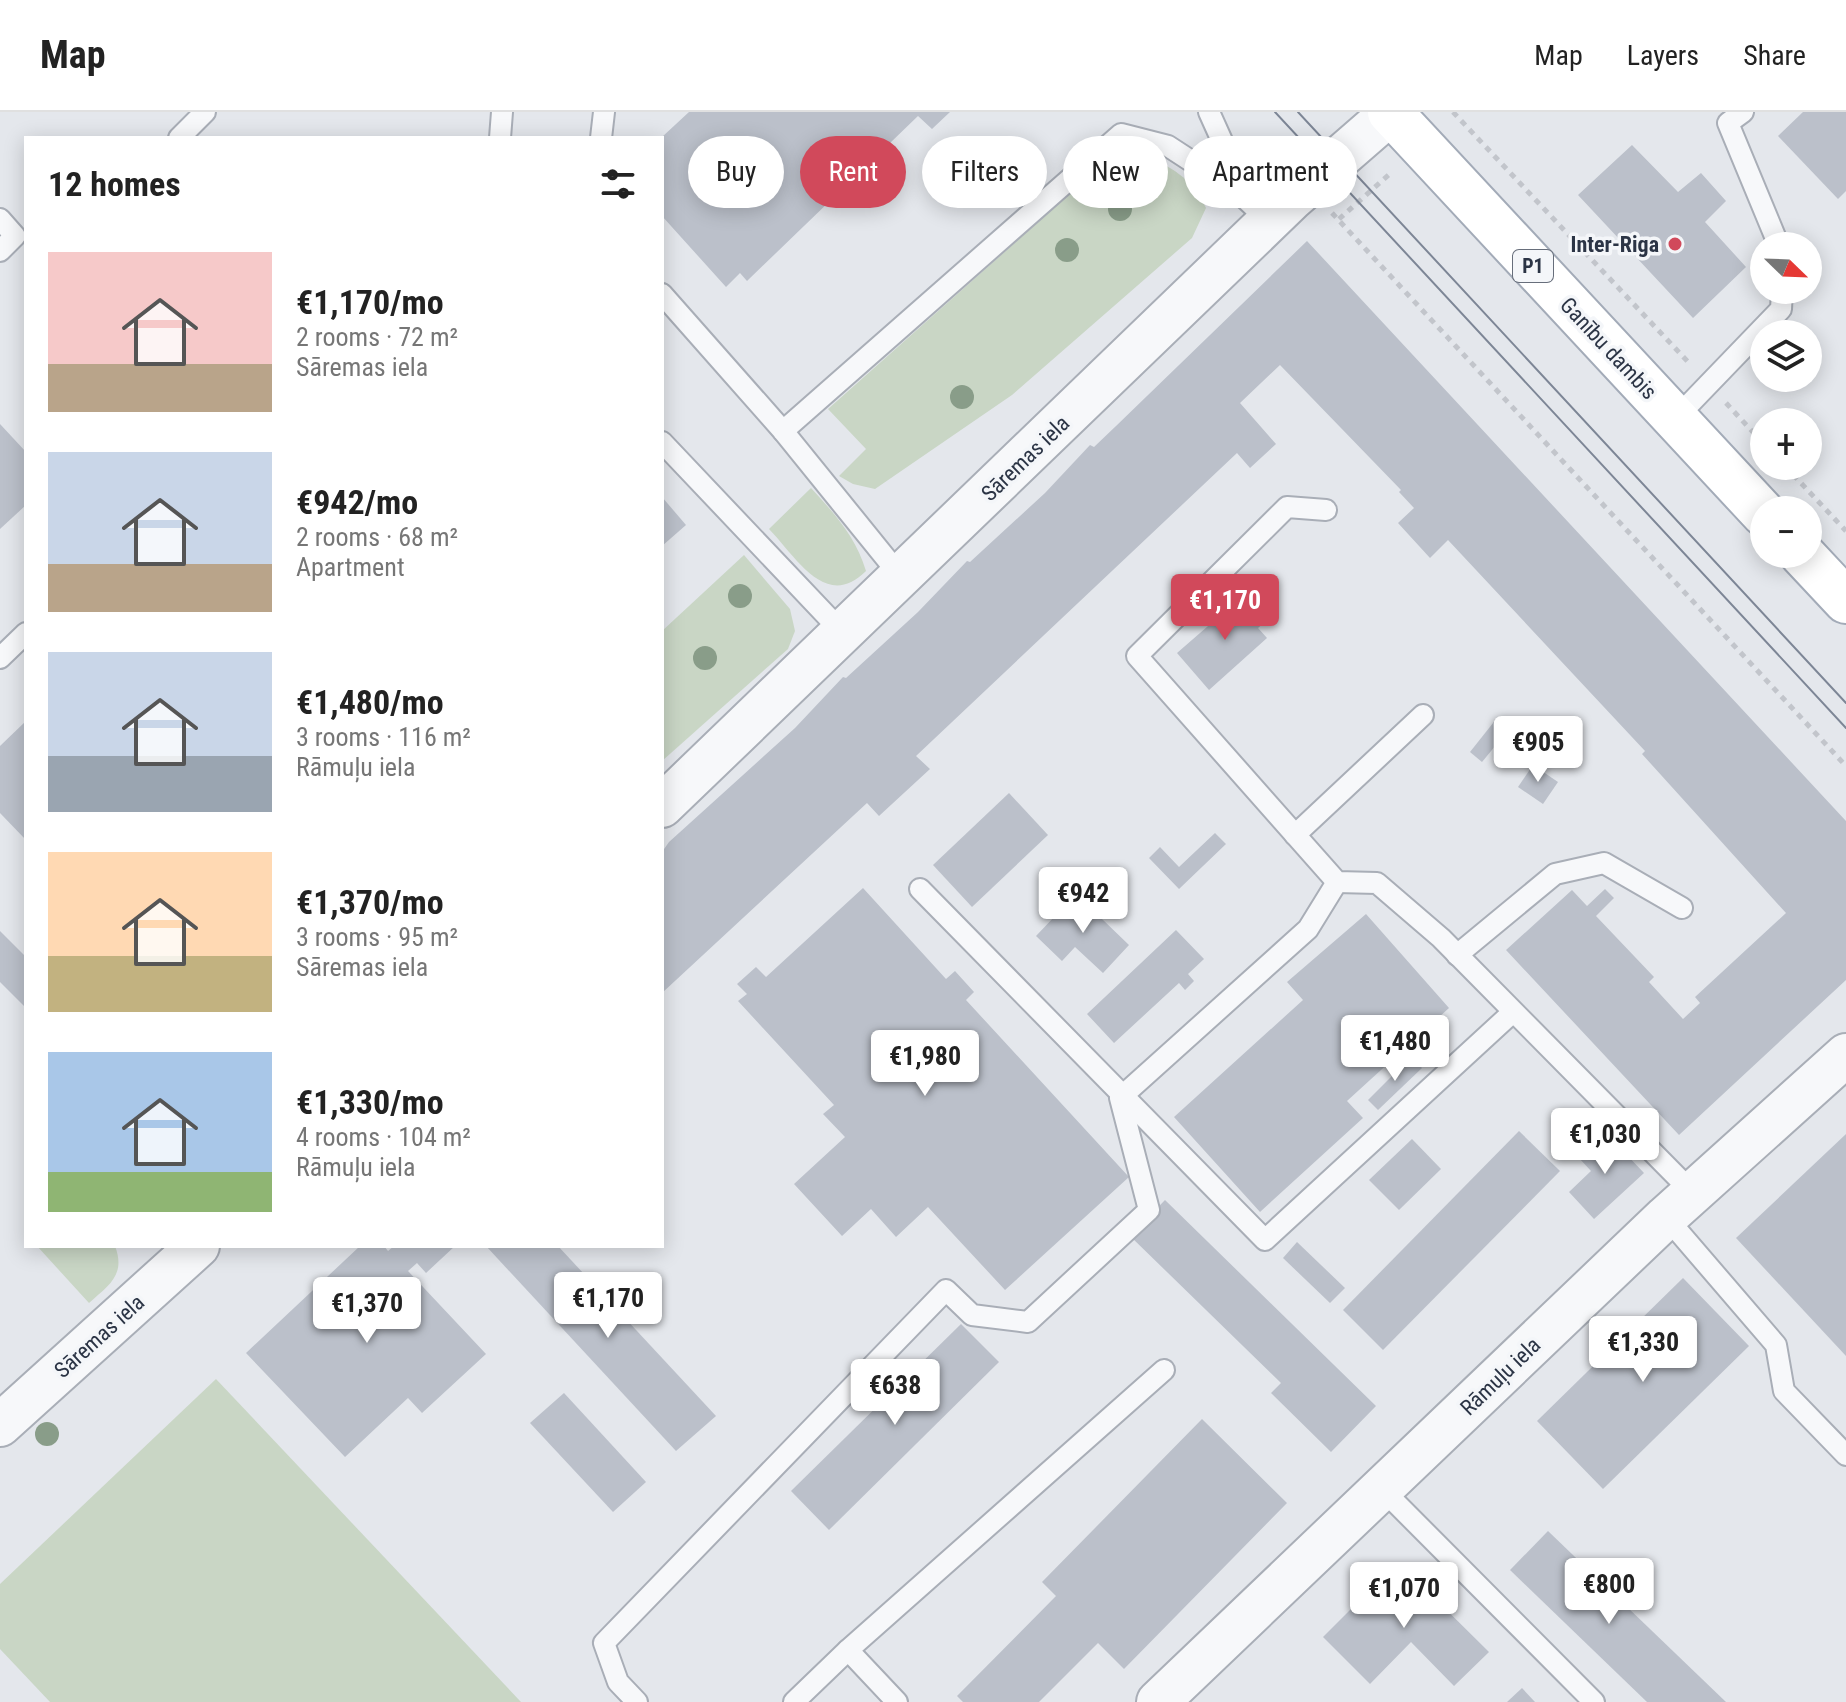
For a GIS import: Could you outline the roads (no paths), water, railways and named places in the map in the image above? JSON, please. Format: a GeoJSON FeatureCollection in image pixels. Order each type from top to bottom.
{"type":"FeatureCollection","features":[{"type":"Feature","properties":{"kind":"main road","name":"Ganību dambis"},"geometry":{"type":"LineString","coordinates":[[1391,112],[1750,499]]}},
{"type":"Feature","properties":{"kind":"main road"},"geometry":{"type":"LineString","coordinates":[[1815,568],[1846,601]]}},
{"type":"Feature","properties":{"kind":"street","name":"Sāremas iela"},"geometry":{"type":"LineString","coordinates":[[664,804],[844,634],[1269,221],[1391,112]]}},
{"type":"Feature","properties":{"kind":"street","name":"Rāmuļu iela"},"geometry":{"type":"LineString","coordinates":[[1158,1702],[1679,1205],[1846,1055]]}},
{"type":"Feature","properties":{"kind":"street","name":"Sāremas iela"},"geometry":{"type":"LineString","coordinates":[[0,1425],[196,1248]]}},
{"type":"Feature","properties":{"kind":"lane"},"geometry":{"type":"LineString","coordinates":[[181,136],[205,112]]}},
{"type":"Feature","properties":{"kind":"lane"},"geometry":{"type":"LineString","coordinates":[[500,136],[502,112]]}},
{"type":"Feature","properties":{"kind":"lane"},"geometry":{"type":"LineString","coordinates":[[601,136],[604,112]]}},
{"type":"Feature","properties":{"kind":"lane"},"geometry":{"type":"LineString","coordinates":[[1209,112],[1220,136]]}},
{"type":"Feature","properties":{"kind":"lane"},"geometry":{"type":"LineString","coordinates":[[1743,112],[1728,123],[1773,232]]}},
{"type":"Feature","properties":{"kind":"lane"},"geometry":{"type":"LineString","coordinates":[[783,431],[1121,134],[1168,146],[1184,156]]}},
{"type":"Feature","properties":{"kind":"lane"},"geometry":{"type":"LineString","coordinates":[[1255,208],[1269,221]]}},
{"type":"Feature","properties":{"kind":"lane"},"geometry":{"type":"LineString","coordinates":[[0,219],[15,236],[0,251]]}},
{"type":"Feature","properties":{"kind":"lane"},"geometry":{"type":"LineString","coordinates":[[664,296],[783,431],[902,578]]}},
{"type":"Feature","properties":{"kind":"lane"},"geometry":{"type":"LineString","coordinates":[[1675,419],[1781,309],[1781,304]]}},
{"type":"Feature","properties":{"kind":"lane"},"geometry":{"type":"LineString","coordinates":[[664,444],[844,634]]}},
{"type":"Feature","properties":{"kind":"lane"},"geometry":{"type":"LineString","coordinates":[[1326,510],[1287,507],[1137,656],[1337,882],[1377,883],[1457,955],[1513,1012],[1679,1205],[1776,1345],[1784,1391],[1846,1455]]}},
{"type":"Feature","properties":{"kind":"lane"},"geometry":{"type":"LineString","coordinates":[[0,658],[24,635]]}},
{"type":"Feature","properties":{"kind":"lane"},"geometry":{"type":"LineString","coordinates":[[1295,835],[1423,715]]}},
{"type":"Feature","properties":{"kind":"lane"},"geometry":{"type":"LineString","coordinates":[[1457,955],[1555,874],[1604,863],[1682,908]]}},
{"type":"Feature","properties":{"kind":"lane"},"geometry":{"type":"LineString","coordinates":[[637,1702],[618,1682],[604,1643],[946,1290],[972,1315],[1028,1322],[1149,1210],[1120,1098],[1308,929],[1337,882]]}},
{"type":"Feature","properties":{"kind":"lane"},"geometry":{"type":"LineString","coordinates":[[920,889],[1265,1240],[1513,1012]]}},
{"type":"Feature","properties":{"kind":"lane"},"geometry":{"type":"LineString","coordinates":[[794,1702],[848,1650],[1164,1370]]}},
{"type":"Feature","properties":{"kind":"lane"},"geometry":{"type":"LineString","coordinates":[[1382,1489],[1594,1702]]}},
{"type":"Feature","properties":{"kind":"lane"},"geometry":{"type":"LineString","coordinates":[[848,1650],[897,1702]]}},
{"type":"Feature","properties":{"kind":"tram line"},"geometry":{"type":"LineString","coordinates":[[1275,112],[1846,728]]}},
{"type":"Feature","properties":{"kind":"tram line"},"geometry":{"type":"LineString","coordinates":[[1298,112],[1846,703]]}},
{"type":"Feature","properties":{"kind":"place","name":"Inter-Riga"},"geometry":{"type":"Point","coordinates":[1675,244]}}]}
